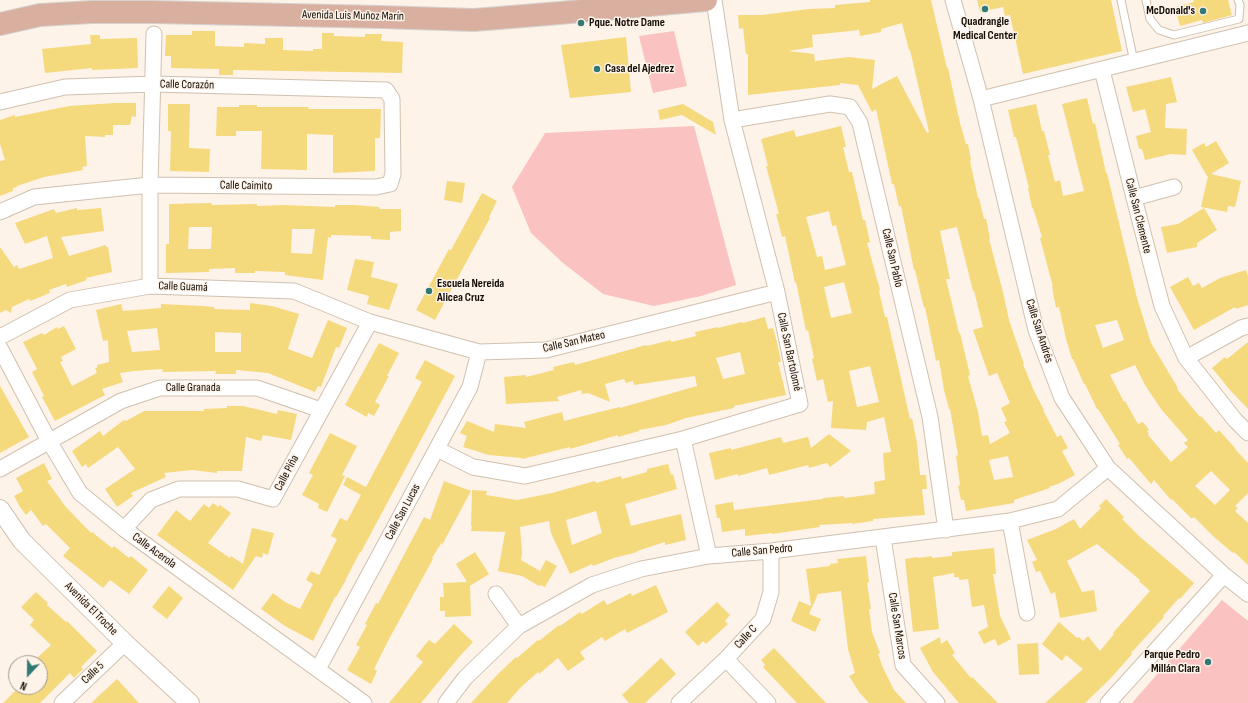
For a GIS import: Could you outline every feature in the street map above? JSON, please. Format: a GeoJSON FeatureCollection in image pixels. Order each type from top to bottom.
{"type":"FeatureCollection","features":[{"type":"Feature","properties":{"kind":"main road","name":"Avenida Luis Muñoz Marín"},"geometry":{"type":"LineString","coordinates":[[215,0],[289,8]]}},
{"type":"Feature","properties":{"kind":"main road","name":"Avenida Luis Muñoz Marín"},"geometry":{"type":"LineString","coordinates":[[0,11],[30,3],[54,5],[92,12],[154,12],[289,8],[440,12],[555,0]]}},
{"type":"Feature","properties":{"kind":"main road","name":"Avenida Luis Muñoz Marín"},"geometry":{"type":"LineString","coordinates":[[440,12],[474,20],[706,0]]}},
{"type":"Feature","properties":{"kind":"main road","name":"Avenida Luis Muñoz Marín"},"geometry":{"type":"LineString","coordinates":[[0,24],[40,15],[54,5]]}},
{"type":"Feature","properties":{"kind":"street","name":"Calle San Bartolomé"},"geometry":{"type":"LineString","coordinates":[[437,449],[473,467],[525,476],[683,439],[800,404],[777,292],[732,120],[714,0]]}},
{"type":"Feature","properties":{"kind":"street","name":"Calle San Andrés"},"geometry":{"type":"LineString","coordinates":[[953,0],[981,99],[1036,330],[1062,398],[1108,468],[1224,575],[1248,594]]}},
{"type":"Feature","properties":{"kind":"street"},"geometry":{"type":"LineString","coordinates":[[981,99],[1248,33]]}},
{"type":"Feature","properties":{"kind":"street"},"geometry":{"type":"LineString","coordinates":[[150,286],[150,185],[154,34]]}},
{"type":"Feature","properties":{"kind":"street","name":"Calle San Clemente"},"geometry":{"type":"LineString","coordinates":[[1102,70],[1162,306],[1186,358],[1235,420],[1248,433]]}},
{"type":"Feature","properties":{"kind":"street","name":"Calle Corazón"},"geometry":{"type":"LineString","coordinates":[[0,102],[65,87],[153,84],[376,90]]}},
{"type":"Feature","properties":{"kind":"street","name":"Calle Caimito"},"geometry":{"type":"LineString","coordinates":[[0,212],[34,197],[150,185],[376,187],[390,184],[393,174],[392,99],[386,90],[376,90]]}},
{"type":"Feature","properties":{"kind":"street","name":"Calle San Pablo"},"geometry":{"type":"LineString","coordinates":[[732,120],[830,104],[850,107],[860,123],[930,417],[946,530]]}},
{"type":"Feature","properties":{"kind":"street"},"geometry":{"type":"LineString","coordinates":[[1134,198],[1174,187]]}},
{"type":"Feature","properties":{"kind":"street","name":"Calle Guamá"},"geometry":{"type":"LineString","coordinates":[[0,337],[70,300],[150,286],[294,291],[370,322]]}},
{"type":"Feature","properties":{"kind":"street","name":"Calle San Mateo"},"geometry":{"type":"LineString","coordinates":[[370,322],[479,352],[546,350],[777,292]]}},
{"type":"Feature","properties":{"kind":"street","name":"Calle Piña"},"geometry":{"type":"LineString","coordinates":[[124,529],[151,500],[179,489],[238,489],[273,499],[370,322]]}},
{"type":"Feature","properties":{"kind":"street"},"geometry":{"type":"LineString","coordinates":[[1186,358],[1241,328],[1248,326]]}},
{"type":"Feature","properties":{"kind":"street","name":"Calle Acerola"},"geometry":{"type":"LineString","coordinates":[[0,348],[80,493],[124,529],[364,703]]}},
{"type":"Feature","properties":{"kind":"street","name":"Calle San Lucas"},"geometry":{"type":"LineString","coordinates":[[318,669],[470,387],[479,352]]}},
{"type":"Feature","properties":{"kind":"street","name":"Calle Granada"},"geometry":{"type":"LineString","coordinates":[[0,469],[121,401],[160,388],[257,388],[321,410]]}},
{"type":"Feature","properties":{"kind":"street"},"geometry":{"type":"LineString","coordinates":[[683,439],[709,556]]}},
{"type":"Feature","properties":{"kind":"street","name":"Calle San Pedro"},"geometry":{"type":"LineString","coordinates":[[446,703],[465,678],[520,626],[592,585],[641,569],[709,556],[771,551],[883,538],[1010,521],[1058,509],[1108,468]]}},
{"type":"Feature","properties":{"kind":"street","name":"Avenida El Troche"},"geometry":{"type":"LineString","coordinates":[[0,509],[22,541],[124,643],[190,703]]}},
{"type":"Feature","properties":{"kind":"street"},"geometry":{"type":"LineString","coordinates":[[1010,521],[1027,613]]}},
{"type":"Feature","properties":{"kind":"street","name":"Calle San Marcos"},"geometry":{"type":"LineString","coordinates":[[883,538],[903,665],[937,703]]}},
{"type":"Feature","properties":{"kind":"street","name":"Calle C"},"geometry":{"type":"LineString","coordinates":[[679,703],[726,659],[763,619],[771,592],[771,551]]}},
{"type":"Feature","properties":{"kind":"street"},"geometry":{"type":"LineString","coordinates":[[1108,703],[1224,575]]}},
{"type":"Feature","properties":{"kind":"street"},"geometry":{"type":"LineString","coordinates":[[496,594],[520,626]]}},
{"type":"Feature","properties":{"kind":"street","name":"Calle 5"},"geometry":{"type":"LineString","coordinates":[[62,703],[124,643]]}},
{"type":"Feature","properties":{"kind":"street"},"geometry":{"type":"LineString","coordinates":[[726,659],[768,703]]}},
{"type":"Feature","properties":{"kind":"lane"},"geometry":{"type":"LineString","coordinates":[[1121,0],[1134,62]]}},
{"type":"Feature","properties":{"kind":"lane"},"geometry":{"type":"LineString","coordinates":[[1146,0],[1150,19],[1159,30],[1174,35],[1239,19],[1239,3],[1248,3]]}},
{"type":"Feature","properties":{"kind":"shaded area"},"geometry":{"type":"Polygon","coordinates":[[[674,31],[687,86],[653,93],[639,36],[674,31]]]}},
{"type":"Feature","properties":{"kind":"shaded area"},"geometry":{"type":"Polygon","coordinates":[[[694,126],[736,285],[701,296],[654,306],[603,294],[563,263],[531,233],[512,187],[545,133],[694,126]]]}},
{"type":"Feature","properties":{"kind":"shaded area","name":"Parque Pedro Millán Clara"},"geometry":{"type":"Polygon","coordinates":[[[1222,600],[1248,621],[1248,703],[1132,703],[1222,600]]]}},
{"type":"Feature","properties":{"kind":"building"},"geometry":{"type":"Polygon","coordinates":[[[870,0],[931,0],[960,123],[966,144],[968,144],[978,198],[984,219],[986,218],[989,239],[1009,320],[1023,364],[1034,391],[1057,437],[1061,435],[1068,448],[1062,451],[1075,475],[1049,487],[1050,488],[1014,500],[1014,503],[966,511],[964,500],[961,500],[958,486],[960,485],[956,456],[958,455],[950,409],[944,390],[939,360],[936,361],[925,307],[924,308],[914,270],[901,206],[899,207],[894,184],[892,184],[876,109],[872,112],[858,85],[840,83],[840,85],[748,95],[748,54],[746,54],[743,28],[739,29],[738,15],[762,15],[809,9],[835,8],[835,5],[870,2],[870,0]],[[902,23],[881,29],[881,32],[860,36],[859,30],[812,35],[813,47],[788,51],[814,54],[815,61],[849,57],[875,60],[872,89],[897,76],[927,133],[929,132],[910,50],[902,23]],[[957,227],[940,231],[950,279],[946,279],[970,375],[968,376],[978,412],[982,436],[988,435],[990,444],[1010,433],[1004,422],[1007,421],[1001,408],[1010,403],[997,373],[989,376],[973,330],[983,327],[957,227]],[[1008,456],[989,460],[994,480],[1013,477],[1008,456]]]}},
{"type":"Feature","properties":{"kind":"building"},"geometry":{"type":"Polygon","coordinates":[[[977,0],[1111,0],[1122,51],[1023,74],[1010,15],[1005,16],[1003,7],[980,12],[977,0]]]}},
{"type":"Feature","properties":{"kind":"building","name":"McDonald's"},"geometry":{"type":"Polygon","coordinates":[[[1193,0],[1228,0],[1232,15],[1203,23],[1202,20],[1180,26],[1175,7],[1194,2],[1193,0]]]}},
{"type":"Feature","properties":{"kind":"building"},"geometry":{"type":"Polygon","coordinates":[[[192,31],[215,31],[215,46],[244,47],[244,43],[265,44],[265,38],[283,38],[283,50],[313,51],[313,49],[322,49],[322,33],[334,33],[334,36],[365,37],[365,34],[382,34],[381,41],[403,42],[402,73],[233,70],[233,75],[219,75],[219,69],[171,68],[171,56],[165,56],[166,35],[192,35],[192,31]]]}},
{"type":"Feature","properties":{"kind":"building"},"geometry":{"type":"Polygon","coordinates":[[[90,35],[100,35],[100,39],[137,38],[138,68],[92,70],[92,68],[45,73],[42,49],[91,44],[90,35]]]}},
{"type":"Feature","properties":{"kind":"building","name":"Casa del Ajedrez"},"geometry":{"type":"Polygon","coordinates":[[[626,37],[631,92],[570,98],[561,45],[626,37]]]}},
{"type":"Feature","properties":{"kind":"building"},"geometry":{"type":"Polygon","coordinates":[[[1171,77],[1177,102],[1166,104],[1165,128],[1187,129],[1186,155],[1171,154],[1145,160],[1142,149],[1139,149],[1136,136],[1151,132],[1145,109],[1133,112],[1126,87],[1171,77]]]}},
{"type":"Feature","properties":{"kind":"building"},"geometry":{"type":"Polygon","coordinates":[[[1087,98],[1093,124],[1095,123],[1137,298],[1151,343],[1178,388],[1177,389],[1200,417],[1201,416],[1216,433],[1219,430],[1248,463],[1248,493],[1235,506],[1238,508],[1235,511],[1248,523],[1248,565],[1214,537],[1194,517],[1192,519],[1172,499],[1171,500],[1154,480],[1151,484],[1129,458],[1127,459],[1118,445],[1120,444],[1097,409],[1072,359],[1059,307],[1056,308],[1053,287],[1040,238],[1042,237],[1032,208],[1029,188],[1016,137],[1014,137],[1008,110],[1036,104],[1042,131],[1044,131],[1050,155],[1048,155],[1055,182],[1060,180],[1063,196],[1084,191],[1062,104],[1087,98]],[[1117,320],[1095,325],[1103,348],[1124,340],[1117,320]],[[1135,365],[1110,375],[1124,402],[1125,401],[1138,424],[1143,422],[1149,430],[1147,431],[1149,434],[1148,435],[1171,462],[1188,447],[1184,443],[1188,440],[1161,409],[1145,385],[1135,365]],[[1211,471],[1195,486],[1215,505],[1230,490],[1211,471]]]}},
{"type":"Feature","properties":{"kind":"building"},"geometry":{"type":"Polygon","coordinates":[[[136,103],[136,117],[132,116],[130,125],[113,125],[113,135],[105,135],[105,137],[85,136],[87,166],[82,167],[83,170],[44,177],[17,186],[13,188],[13,191],[0,196],[0,161],[5,160],[0,144],[0,120],[15,115],[15,117],[69,106],[136,103]]]}},
{"type":"Feature","properties":{"kind":"building"},"geometry":{"type":"Polygon","coordinates":[[[168,104],[190,104],[189,148],[210,149],[209,172],[170,171],[171,131],[168,131],[168,104]]]}},
{"type":"Feature","properties":{"kind":"building"},"geometry":{"type":"Polygon","coordinates":[[[683,104],[713,122],[716,135],[682,115],[660,120],[658,110],[683,104]]]}},
{"type":"Feature","properties":{"kind":"building"},"geometry":{"type":"Polygon","coordinates":[[[239,105],[257,105],[257,107],[309,107],[308,109],[381,109],[380,138],[375,138],[375,171],[333,173],[333,135],[307,134],[307,170],[261,169],[262,131],[236,131],[236,136],[216,136],[217,107],[239,107],[239,105]]]}},
{"type":"Feature","properties":{"kind":"building"},"geometry":{"type":"Polygon","coordinates":[[[841,126],[846,147],[843,147],[849,172],[852,172],[863,220],[865,220],[870,242],[867,243],[880,290],[885,317],[887,317],[910,419],[912,418],[917,443],[920,475],[926,475],[927,489],[922,489],[925,515],[873,519],[873,521],[852,524],[819,525],[820,527],[772,534],[745,536],[745,529],[722,532],[720,518],[717,518],[715,505],[733,502],[734,510],[823,498],[844,496],[844,498],[875,494],[874,482],[885,480],[883,453],[891,452],[884,417],[867,422],[866,430],[831,428],[833,401],[828,402],[823,379],[817,381],[808,330],[806,331],[785,236],[782,237],[776,214],[779,214],[766,166],[768,166],[761,139],[794,130],[796,137],[841,126]],[[829,211],[806,217],[817,257],[822,256],[825,270],[846,265],[836,225],[832,226],[829,211]],[[844,282],[824,287],[831,318],[852,313],[844,282]],[[870,366],[849,371],[857,407],[879,402],[870,366]]]}},
{"type":"Feature","properties":{"kind":"building"},"geometry":{"type":"Polygon","coordinates":[[[1216,141],[1229,163],[1211,174],[1241,181],[1235,207],[1228,206],[1227,212],[1201,207],[1208,176],[1192,150],[1204,143],[1206,147],[1216,141]]]}},
{"type":"Feature","properties":{"kind":"building"},"geometry":{"type":"Polygon","coordinates":[[[447,181],[465,183],[462,203],[444,200],[447,181]]]}},
{"type":"Feature","properties":{"kind":"building"},"geometry":{"type":"Polygon","coordinates":[[[482,193],[497,201],[489,217],[490,218],[435,320],[416,310],[449,249],[451,250],[482,193]]]}},
{"type":"Feature","properties":{"kind":"building"},"geometry":{"type":"Polygon","coordinates":[[[211,203],[212,205],[257,204],[257,206],[283,205],[335,207],[335,205],[355,205],[379,207],[380,209],[401,209],[401,231],[390,232],[390,240],[371,239],[371,236],[331,235],[331,238],[328,237],[323,280],[285,275],[285,272],[255,271],[255,273],[235,273],[235,268],[209,269],[209,272],[166,273],[166,244],[169,244],[169,204],[211,203]],[[189,227],[188,249],[211,249],[212,227],[189,227]],[[292,229],[291,253],[312,254],[315,229],[292,229]]]}},
{"type":"Feature","properties":{"kind":"building"},"geometry":{"type":"Polygon","coordinates":[[[77,208],[78,210],[101,208],[104,231],[61,237],[69,256],[106,245],[106,247],[108,247],[112,272],[86,278],[87,280],[67,287],[66,284],[49,290],[50,293],[30,301],[29,299],[12,307],[11,313],[6,310],[0,313],[0,247],[14,267],[17,265],[19,269],[53,258],[47,236],[25,244],[15,223],[54,209],[56,213],[77,208]]]}},
{"type":"Feature","properties":{"kind":"building"},"geometry":{"type":"Polygon","coordinates":[[[1204,208],[1217,230],[1197,243],[1197,247],[1167,253],[1161,227],[1178,224],[1204,208]]]}},
{"type":"Feature","properties":{"kind":"building"},"geometry":{"type":"Polygon","coordinates":[[[355,259],[374,262],[371,277],[398,284],[389,310],[367,304],[369,296],[347,290],[355,259]]]}},
{"type":"Feature","properties":{"kind":"building"},"geometry":{"type":"Polygon","coordinates":[[[1246,270],[1248,277],[1248,305],[1236,309],[1235,307],[1194,330],[1170,287],[1188,277],[1193,286],[1199,283],[1202,288],[1220,278],[1246,270]]]}},
{"type":"Feature","properties":{"kind":"building"},"geometry":{"type":"Polygon","coordinates":[[[250,303],[272,306],[299,314],[288,349],[312,358],[328,320],[347,328],[339,348],[336,347],[321,387],[318,386],[315,392],[268,373],[236,370],[236,374],[215,374],[216,371],[163,372],[162,369],[134,371],[120,373],[123,382],[102,389],[105,395],[55,421],[42,397],[44,396],[32,372],[37,369],[23,342],[42,333],[44,335],[57,327],[58,329],[64,326],[76,349],[61,357],[63,361],[60,362],[72,386],[97,373],[95,368],[97,368],[97,365],[109,362],[108,340],[103,341],[96,310],[121,304],[123,311],[161,308],[161,304],[214,307],[214,309],[250,310],[250,303]],[[157,328],[127,331],[132,352],[160,350],[157,328]],[[215,332],[215,352],[241,352],[241,333],[215,332]]]}},
{"type":"Feature","properties":{"kind":"building"},"geometry":{"type":"Polygon","coordinates":[[[765,317],[768,329],[773,328],[781,362],[778,362],[786,395],[686,418],[666,425],[639,430],[618,437],[618,435],[570,449],[570,447],[522,459],[489,455],[463,447],[467,436],[460,433],[467,421],[494,432],[495,424],[526,428],[524,422],[562,412],[564,421],[620,408],[697,386],[695,376],[634,385],[633,381],[626,383],[624,379],[605,384],[610,402],[588,393],[582,394],[581,390],[557,397],[559,401],[506,404],[504,377],[526,375],[526,377],[554,370],[553,367],[574,362],[575,365],[646,345],[671,340],[671,342],[696,336],[695,332],[743,323],[765,317]],[[740,352],[716,358],[723,379],[745,374],[740,352]]]}},
{"type":"Feature","properties":{"kind":"building"},"geometry":{"type":"Polygon","coordinates":[[[1248,342],[1248,409],[1212,368],[1225,357],[1227,359],[1248,342]]]}},
{"type":"Feature","properties":{"kind":"building"},"geometry":{"type":"Polygon","coordinates":[[[379,343],[399,353],[375,402],[380,405],[374,416],[368,413],[367,417],[345,405],[379,343]]]}},
{"type":"Feature","properties":{"kind":"building"},"geometry":{"type":"Polygon","coordinates":[[[425,360],[455,376],[346,580],[335,597],[313,641],[285,626],[261,609],[273,593],[285,602],[300,609],[313,584],[306,580],[311,571],[319,575],[337,539],[331,536],[340,518],[347,521],[361,495],[343,485],[347,477],[366,487],[422,382],[415,378],[425,360]]]}},
{"type":"Feature","properties":{"kind":"building"},"geometry":{"type":"Polygon","coordinates":[[[0,386],[29,437],[0,453],[0,386]]]}},
{"type":"Feature","properties":{"kind":"building"},"geometry":{"type":"Polygon","coordinates":[[[227,406],[243,406],[277,414],[278,410],[297,414],[291,440],[263,435],[261,441],[246,437],[242,471],[217,471],[217,473],[192,470],[164,473],[166,477],[131,493],[133,496],[117,507],[105,489],[135,469],[118,447],[88,468],[86,464],[82,467],[72,451],[100,431],[103,436],[124,420],[126,421],[144,411],[204,411],[204,409],[227,408],[227,406]]]}},
{"type":"Feature","properties":{"kind":"building"},"geometry":{"type":"Polygon","coordinates":[[[330,433],[357,446],[342,475],[345,476],[327,512],[318,508],[319,504],[302,495],[313,475],[309,473],[330,433]]]}},
{"type":"Feature","properties":{"kind":"building"},"geometry":{"type":"Polygon","coordinates":[[[829,434],[851,451],[830,467],[827,463],[809,468],[808,465],[769,475],[767,468],[738,476],[738,474],[715,480],[709,453],[731,448],[731,450],[781,437],[783,443],[808,437],[811,448],[829,434]]]}},
{"type":"Feature","properties":{"kind":"building"},"geometry":{"type":"Polygon","coordinates":[[[44,463],[52,479],[47,481],[65,506],[91,533],[92,532],[112,548],[114,546],[129,558],[131,556],[148,570],[129,594],[110,580],[103,588],[63,556],[70,548],[46,524],[43,526],[31,510],[26,515],[20,507],[14,496],[23,491],[16,478],[44,463]]]}},
{"type":"Feature","properties":{"kind":"building"},"geometry":{"type":"Polygon","coordinates":[[[668,464],[671,475],[673,474],[677,489],[625,504],[631,526],[681,514],[686,540],[665,545],[665,542],[593,566],[592,564],[570,574],[551,533],[549,521],[520,527],[522,553],[521,560],[540,571],[546,560],[557,566],[545,587],[539,586],[522,576],[498,571],[506,532],[471,531],[472,490],[487,491],[486,495],[517,500],[552,493],[595,481],[596,483],[621,476],[622,479],[647,472],[647,469],[668,464]],[[596,511],[566,520],[572,545],[602,533],[596,511]]]}},
{"type":"Feature","properties":{"kind":"building"},"geometry":{"type":"Polygon","coordinates":[[[444,481],[471,491],[442,545],[442,542],[432,558],[433,559],[389,639],[374,669],[377,671],[371,684],[347,670],[360,647],[356,645],[367,625],[365,624],[376,603],[378,604],[424,517],[430,520],[444,481]]]}},
{"type":"Feature","properties":{"kind":"building"},"geometry":{"type":"Polygon","coordinates":[[[1106,499],[1124,517],[1122,519],[1139,536],[1194,583],[1163,616],[1164,617],[1131,653],[1132,654],[1111,678],[1085,703],[1045,703],[1083,669],[1066,655],[1062,661],[1042,644],[1059,622],[1077,638],[1079,637],[1083,641],[1088,636],[1100,651],[1114,634],[1113,633],[1150,591],[1139,581],[1140,580],[1097,544],[1067,561],[1082,592],[1094,590],[1097,611],[1060,618],[1055,592],[1051,594],[1040,571],[1036,572],[1032,562],[1037,560],[1027,540],[1056,529],[1074,519],[1080,529],[1101,508],[1099,506],[1106,499]]]}},
{"type":"Feature","properties":{"kind":"building"},"geometry":{"type":"Polygon","coordinates":[[[213,503],[218,507],[220,505],[231,513],[208,543],[230,558],[231,556],[243,564],[252,528],[274,533],[268,555],[263,553],[262,558],[256,556],[233,590],[157,535],[176,510],[190,521],[204,504],[209,508],[213,503]]]}},
{"type":"Feature","properties":{"kind":"building"},"geometry":{"type":"Polygon","coordinates":[[[994,548],[996,574],[993,574],[1000,616],[1011,639],[998,646],[995,639],[984,644],[978,632],[988,627],[984,605],[972,607],[968,579],[959,580],[959,577],[954,577],[954,573],[933,577],[939,629],[913,632],[905,559],[932,556],[932,558],[952,556],[952,552],[994,548]]]}},
{"type":"Feature","properties":{"kind":"building"},"geometry":{"type":"Polygon","coordinates":[[[475,552],[489,574],[470,586],[471,616],[445,617],[445,611],[440,611],[440,597],[444,597],[443,583],[467,582],[456,564],[475,552]]]}},
{"type":"Feature","properties":{"kind":"building"},"geometry":{"type":"Polygon","coordinates":[[[866,556],[872,632],[880,653],[878,654],[883,668],[894,690],[906,703],[869,703],[859,692],[849,676],[855,673],[848,649],[841,591],[818,594],[809,614],[821,619],[815,632],[791,621],[799,601],[811,606],[806,569],[830,566],[830,564],[838,563],[837,559],[866,556]]]}},
{"type":"Feature","properties":{"kind":"building"},"geometry":{"type":"Polygon","coordinates":[[[656,585],[668,612],[627,633],[625,629],[605,641],[602,637],[580,652],[585,659],[568,671],[558,658],[539,674],[538,672],[520,688],[507,703],[471,703],[516,657],[517,658],[559,625],[560,626],[580,612],[582,614],[604,600],[607,605],[631,593],[632,596],[656,585]]]}},
{"type":"Feature","properties":{"kind":"building"},"geometry":{"type":"Polygon","coordinates":[[[169,586],[183,598],[167,619],[152,607],[169,586]]]}},
{"type":"Feature","properties":{"kind":"building"},"geometry":{"type":"Polygon","coordinates":[[[36,592],[48,603],[47,605],[66,622],[67,621],[97,651],[81,667],[83,669],[74,678],[70,673],[48,695],[48,655],[40,655],[51,645],[30,625],[34,620],[21,607],[36,592]]]}},
{"type":"Feature","properties":{"kind":"building"},"geometry":{"type":"Polygon","coordinates":[[[717,602],[730,615],[725,621],[728,624],[706,644],[703,641],[698,646],[685,632],[717,602]]]}},
{"type":"Feature","properties":{"kind":"building"},"geometry":{"type":"Polygon","coordinates":[[[454,624],[473,642],[421,703],[389,703],[423,662],[416,656],[429,640],[435,644],[454,624]]]}},
{"type":"Feature","properties":{"kind":"building"},"geometry":{"type":"Polygon","coordinates":[[[940,637],[941,644],[947,640],[955,653],[952,655],[971,678],[972,677],[998,703],[959,703],[933,672],[920,648],[940,637]]]}},
{"type":"Feature","properties":{"kind":"building"},"geometry":{"type":"Polygon","coordinates":[[[1038,643],[1039,674],[1019,675],[1017,644],[1038,643]]]}},
{"type":"Feature","properties":{"kind":"building"},"geometry":{"type":"Polygon","coordinates":[[[774,648],[826,703],[797,703],[763,667],[765,665],[761,660],[774,648]]]}},
{"type":"Feature","properties":{"kind":"building"},"geometry":{"type":"Polygon","coordinates":[[[661,658],[676,674],[645,703],[629,703],[622,695],[661,658]]]}},
{"type":"Feature","properties":{"kind":"building"},"geometry":{"type":"Polygon","coordinates":[[[117,679],[139,703],[91,703],[117,679]]]}},
{"type":"Feature","properties":{"kind":"building"},"geometry":{"type":"Polygon","coordinates":[[[11,695],[48,695],[40,703],[3,703],[11,695]]]}},
{"type":"Feature","properties":{"kind":"place","name":"Quadrangle Medical Center"},"geometry":{"type":"Point","coordinates":[985,9]}},
{"type":"Feature","properties":{"kind":"place","name":"McDonald's"},"geometry":{"type":"Point","coordinates":[1203,11]}},
{"type":"Feature","properties":{"kind":"place","name":"Pque. Notre Dame"},"geometry":{"type":"Point","coordinates":[581,23]}},
{"type":"Feature","properties":{"kind":"place","name":"Casa del Ajedrez"},"geometry":{"type":"Point","coordinates":[597,69]}},
{"type":"Feature","properties":{"kind":"place","name":"Escuela Nereida Alicea Cruz"},"geometry":{"type":"Point","coordinates":[429,291]}},
{"type":"Feature","properties":{"kind":"place","name":"Parque Pedro Millán Clara"},"geometry":{"type":"Point","coordinates":[1208,662]}}]}
